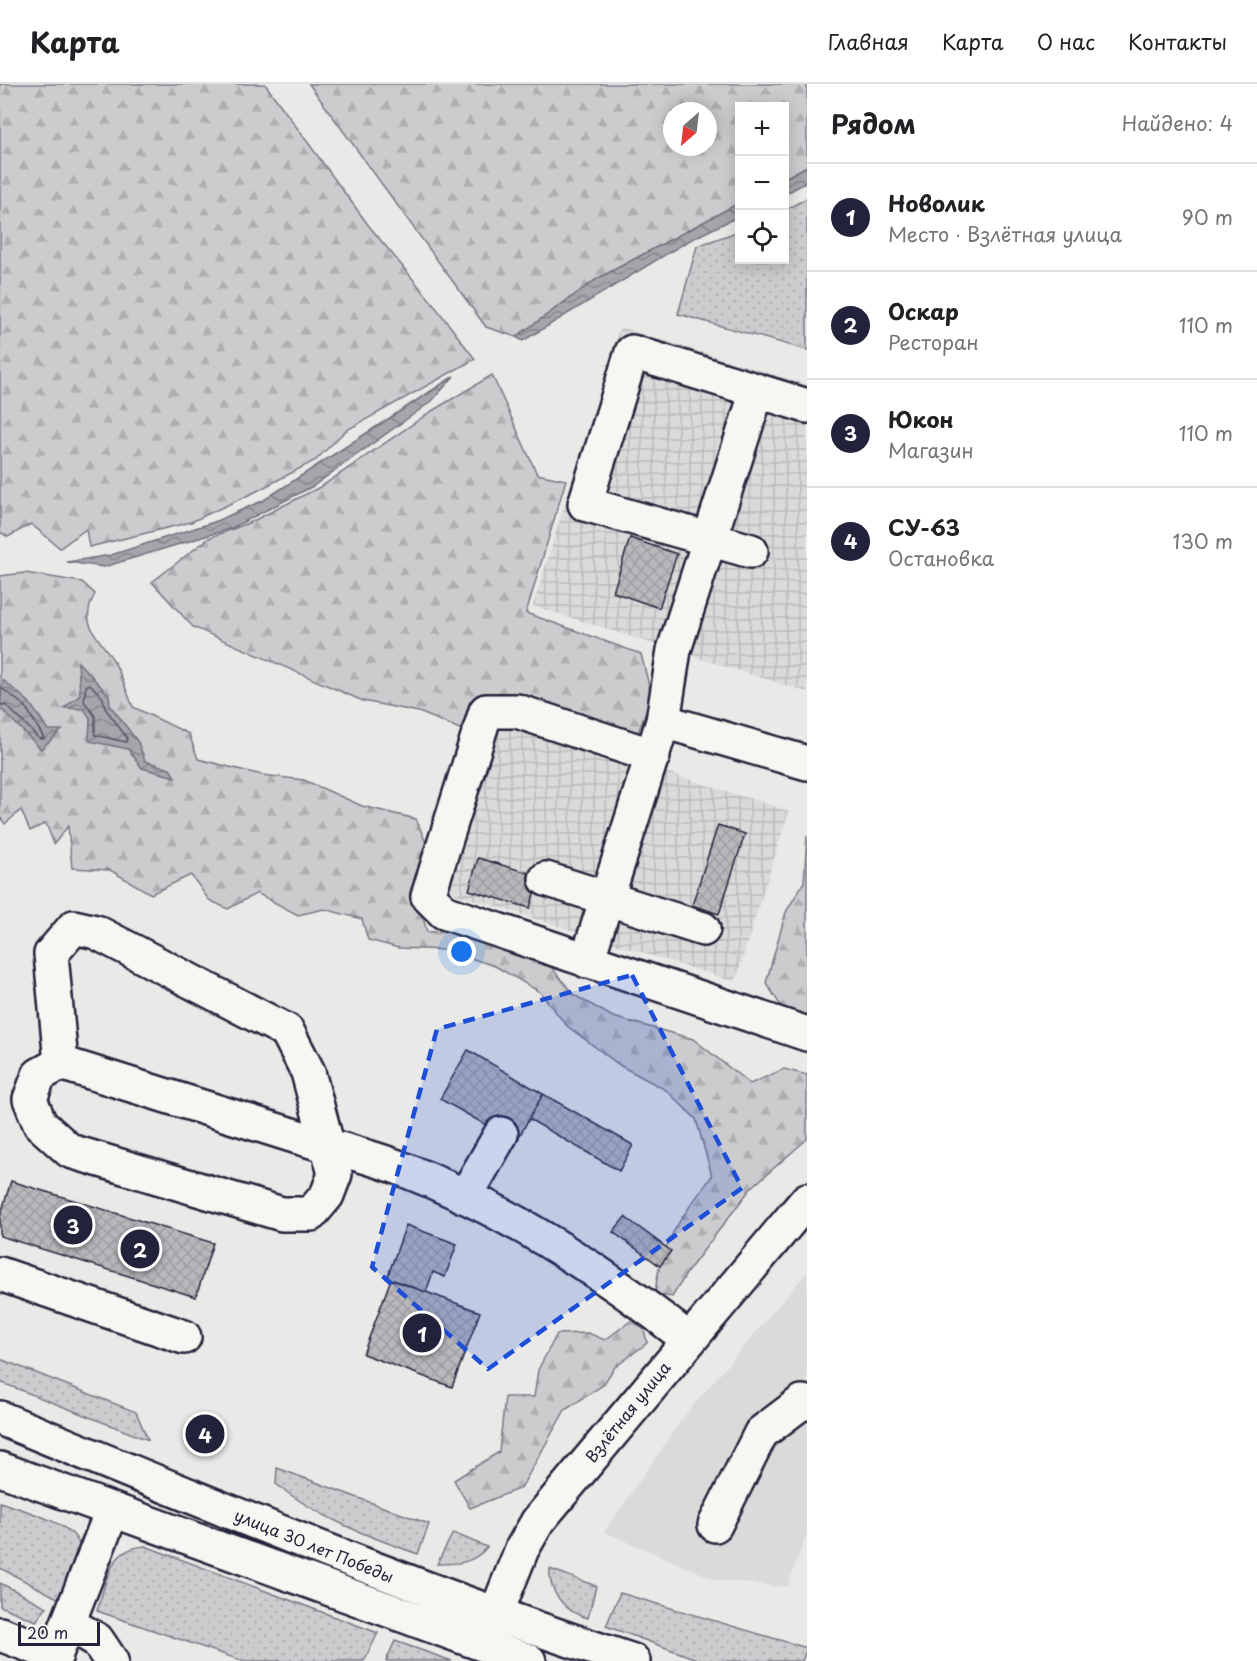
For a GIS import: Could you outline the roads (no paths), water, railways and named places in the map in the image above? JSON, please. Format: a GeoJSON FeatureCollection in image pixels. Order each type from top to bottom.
{"type":"FeatureCollection","features":[{"type":"Feature","properties":{"kind":"main road"},"geometry":{"type":"LineString","coordinates":[[751,551],[585,504],[632,352],[807,406]]}},
{"type":"Feature","properties":{"kind":"main road"},"geometry":{"type":"LineString","coordinates":[[587,961],[663,721],[674,650],[757,391]]}},
{"type":"Feature","properties":{"kind":"main road"},"geometry":{"type":"LineString","coordinates":[[653,756],[517,711],[486,711],[469,759],[428,896],[444,912],[807,1034]]}},
{"type":"Feature","properties":{"kind":"main road"},"geometry":{"type":"LineString","coordinates":[[663,721],[807,764]]}},
{"type":"Feature","properties":{"kind":"main road"},"geometry":{"type":"LineString","coordinates":[[546,879],[703,929]]}},
{"type":"Feature","properties":{"kind":"main road"},"geometry":{"type":"LineString","coordinates":[[61,1063],[51,954],[74,927],[96,932],[287,1031],[308,1072],[326,1145],[335,1174],[327,1195],[311,1214],[282,1214],[70,1151],[40,1124],[30,1099],[39,1075],[61,1063],[326,1145],[399,1167],[465,1197],[547,1241],[642,1303],[688,1339]]}},
{"type":"Feature","properties":{"kind":"main road"},"geometry":{"type":"LineString","coordinates":[[465,1197],[501,1134]]}},
{"type":"Feature","properties":{"kind":"main road","name":"Взлётная улица"},"geometry":{"type":"LineString","coordinates":[[483,1645],[522,1549],[538,1521],[688,1339],[807,1200]]}},
{"type":"Feature","properties":{"kind":"main road"},"geometry":{"type":"LineString","coordinates":[[0,1274],[184,1337]]}},
{"type":"Feature","properties":{"kind":"main road"},"geometry":{"type":"LineString","coordinates":[[715,1525],[761,1433],[805,1395]]}},
{"type":"Feature","properties":{"kind":"main road","name":"улица 30 лет Победы"},"geometry":{"type":"LineString","coordinates":[[0,1418],[261,1526],[494,1614],[633,1661]]}},
{"type":"Feature","properties":{"kind":"main road","name":"улица 30 лет Победы"},"geometry":{"type":"LineString","coordinates":[[0,1469],[530,1661]]}},
{"type":"Feature","properties":{"kind":"main road"},"geometry":{"type":"LineString","coordinates":[[0,1634],[54,1658],[112,1511]]}},
{"type":"Feature","properties":{"kind":"main road"},"geometry":{"type":"LineString","coordinates":[[68,1623],[97,1640],[111,1661]]}},
{"type":"Feature","properties":{"kind":"water"},"geometry":{"type":"Polygon","coordinates":[[[807,166],[807,182],[789,192],[789,176],[807,166]]]}},
{"type":"Feature","properties":{"kind":"water"},"geometry":{"type":"Polygon","coordinates":[[[735,205],[735,218],[688,241],[523,341],[516,337],[597,279],[735,205]]]}},
{"type":"Feature","properties":{"kind":"water"},"geometry":{"type":"Polygon","coordinates":[[[454,376],[432,401],[313,486],[232,528],[104,567],[67,562],[111,555],[214,522],[264,500],[454,376]]]}},
{"type":"Feature","properties":{"kind":"water"},"geometry":{"type":"Polygon","coordinates":[[[78,662],[109,695],[110,705],[138,742],[145,761],[170,769],[175,777],[142,768],[128,749],[89,741],[90,718],[84,709],[64,708],[80,695],[78,662]]]}},
{"type":"Feature","properties":{"kind":"water"},"geometry":{"type":"Polygon","coordinates":[[[3,680],[29,702],[48,730],[62,730],[41,749],[0,708],[3,680]]]}},
{"type":"Feature","properties":{"kind":"place","name":"Юкон"},"geometry":{"type":"Point","coordinates":[73,1225]}},
{"type":"Feature","properties":{"kind":"place","name":"Оскар"},"geometry":{"type":"Point","coordinates":[140,1249]}},
{"type":"Feature","properties":{"kind":"place","name":"Новолик"},"geometry":{"type":"Point","coordinates":[422,1333]}},
{"type":"Feature","properties":{"kind":"place","name":"СУ-63"},"geometry":{"type":"Point","coordinates":[205,1434]}}]}
